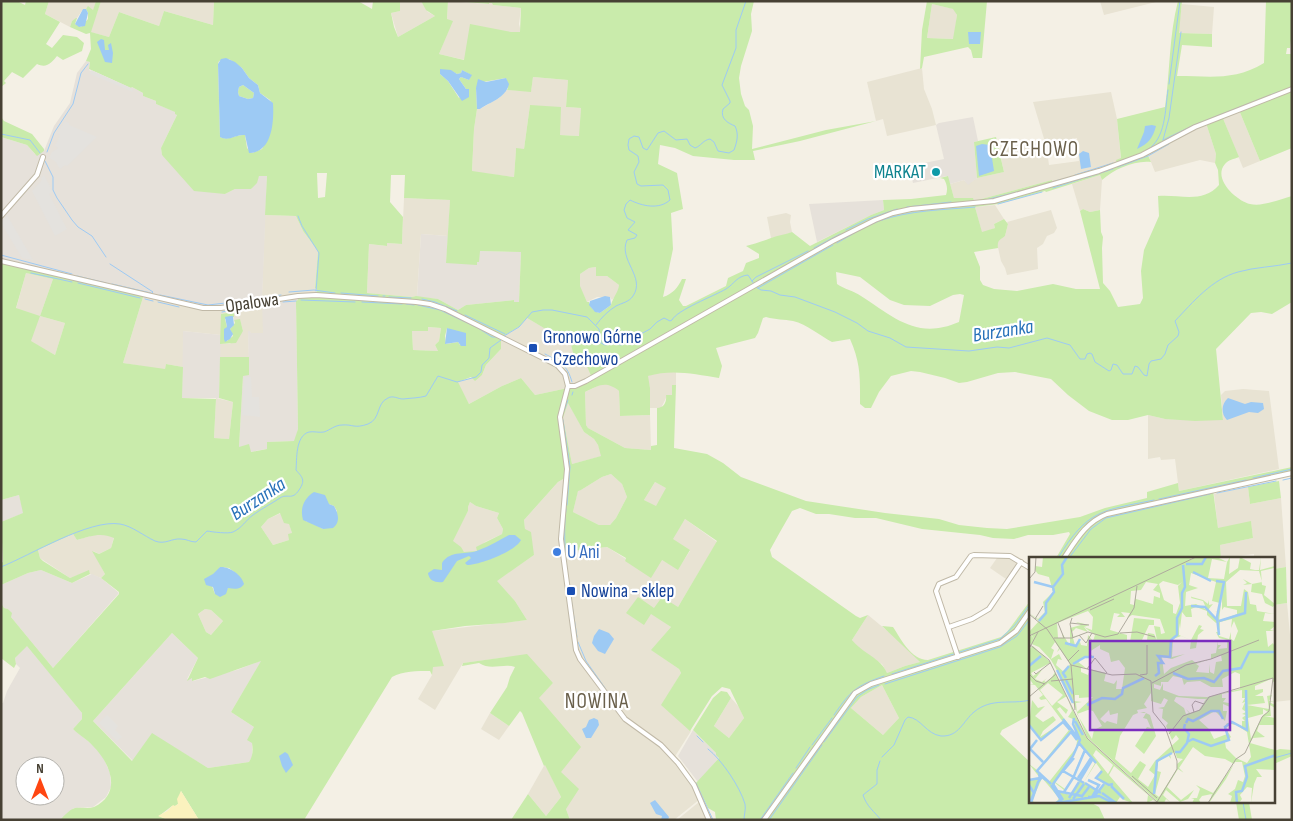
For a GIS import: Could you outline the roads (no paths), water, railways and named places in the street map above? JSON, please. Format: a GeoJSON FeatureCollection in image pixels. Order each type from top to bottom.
{"type":"FeatureCollection","features":[{"type":"Feature","properties":{"kind":"street"},"geometry":{"type":"LineString","coordinates":[[709,820],[688,776],[661,745],[621,715],[576,650],[561,539],[567,469],[560,417],[568,386],[575,386],[586,381],[849,232],[882,217],[912,209],[994,201],[1071,180],[1142,155],[1195,127],[1292,89]]}},
{"type":"Feature","properties":{"kind":"street"},"geometry":{"type":"LineString","coordinates":[[1,216],[37,175],[43,156]]}},
{"type":"Feature","properties":{"kind":"street","name":"Opalowa"},"geometry":{"type":"LineString","coordinates":[[1,261],[203,308],[221,308],[310,295],[421,302],[445,309],[557,365],[565,374],[568,386]]}},
{"type":"Feature","properties":{"kind":"street"},"geometry":{"type":"LineString","coordinates":[[1065,557],[1085,529],[1094,520],[1107,514],[1292,473]]}},
{"type":"Feature","properties":{"kind":"street"},"geometry":{"type":"LineString","coordinates":[[958,657],[936,591],[939,584],[956,577],[971,556],[1010,556],[1029,567]]}},
{"type":"Feature","properties":{"kind":"street"},"geometry":{"type":"LineString","coordinates":[[949,627],[972,619],[989,609],[1021,562]]}},
{"type":"Feature","properties":{"kind":"street"},"geometry":{"type":"LineString","coordinates":[[764,820],[855,692],[871,684],[991,646],[1006,639],[1016,630],[1029,611]]}},
{"type":"Feature","properties":{"kind":"water"},"geometry":{"type":"Polygon","coordinates":[[[83,9],[86,9],[88,13],[85,26],[79,27],[75,24],[83,9]]]}},
{"type":"Feature","properties":{"kind":"water"},"geometry":{"type":"Polygon","coordinates":[[[968,32],[981,32],[980,44],[969,44],[968,32]]]}},
{"type":"Feature","properties":{"kind":"water"},"geometry":{"type":"Polygon","coordinates":[[[101,39],[104,40],[105,50],[109,50],[108,45],[111,43],[112,63],[105,62],[97,42],[101,39]]]}},
{"type":"Feature","properties":{"kind":"water"},"geometry":{"type":"Polygon","coordinates":[[[226,58],[235,62],[258,85],[260,93],[273,103],[270,134],[263,148],[257,152],[249,153],[245,135],[226,139],[220,137],[218,64],[221,59],[226,58]],[[243,85],[239,87],[239,96],[248,99],[253,98],[254,93],[243,85]]]}},
{"type":"Feature","properties":{"kind":"water"},"geometry":{"type":"Polygon","coordinates":[[[440,69],[451,70],[457,74],[461,73],[462,70],[472,75],[469,80],[461,77],[459,79],[466,89],[469,89],[469,97],[462,101],[448,81],[440,74],[440,69]]]}},
{"type":"Feature","properties":{"kind":"water"},"geometry":{"type":"Polygon","coordinates":[[[506,78],[509,84],[505,93],[493,102],[477,109],[476,88],[478,79],[486,82],[506,78]]]}},
{"type":"Feature","properties":{"kind":"water"},"geometry":{"type":"Polygon","coordinates":[[[1145,126],[1156,126],[1152,137],[1147,143],[1137,149],[1145,126]]]}},
{"type":"Feature","properties":{"kind":"water"},"geometry":{"type":"Polygon","coordinates":[[[982,144],[990,145],[994,171],[979,176],[976,146],[982,144]]]}},
{"type":"Feature","properties":{"kind":"water"},"geometry":{"type":"Polygon","coordinates":[[[1083,151],[1089,153],[1091,167],[1081,169],[1079,154],[1083,151]]]}},
{"type":"Feature","properties":{"kind":"water"},"geometry":{"type":"Polygon","coordinates":[[[605,296],[610,297],[611,305],[600,313],[595,312],[589,305],[590,301],[605,296]]]}},
{"type":"Feature","properties":{"kind":"water"},"geometry":{"type":"Polygon","coordinates":[[[233,316],[234,325],[230,329],[233,334],[225,342],[224,329],[227,327],[225,317],[233,316]]]}},
{"type":"Feature","properties":{"kind":"water"},"geometry":{"type":"Polygon","coordinates":[[[447,328],[466,333],[466,346],[461,346],[458,342],[445,344],[447,328]]]}},
{"type":"Feature","properties":{"kind":"water"},"geometry":{"type":"Polygon","coordinates":[[[1228,398],[1245,404],[1251,402],[1263,403],[1264,409],[1258,413],[1249,412],[1227,420],[1223,409],[1224,403],[1228,398]]]}},
{"type":"Feature","properties":{"kind":"water"},"geometry":{"type":"Polygon","coordinates":[[[314,492],[325,495],[329,504],[334,506],[338,514],[338,520],[333,528],[323,529],[303,520],[303,504],[314,492]]]}},
{"type":"Feature","properties":{"kind":"water"},"geometry":{"type":"Polygon","coordinates":[[[509,535],[515,535],[521,540],[512,549],[488,560],[467,565],[465,563],[471,558],[469,556],[457,561],[443,582],[431,580],[428,573],[434,569],[442,570],[442,563],[450,556],[474,552],[509,535]]]}},
{"type":"Feature","properties":{"kind":"water"},"geometry":{"type":"Polygon","coordinates":[[[220,567],[235,572],[241,577],[244,584],[235,589],[228,588],[226,594],[220,597],[215,594],[213,587],[206,585],[204,579],[220,567]]]}},
{"type":"Feature","properties":{"kind":"water"},"geometry":{"type":"Polygon","coordinates":[[[599,629],[609,633],[614,639],[605,654],[598,651],[592,643],[599,629]]]}},
{"type":"Feature","properties":{"kind":"water"},"geometry":{"type":"Polygon","coordinates":[[[594,718],[598,720],[599,725],[591,738],[586,738],[582,729],[586,727],[589,720],[594,718]]]}},
{"type":"Feature","properties":{"kind":"water"},"geometry":{"type":"Polygon","coordinates":[[[285,752],[288,754],[293,765],[286,773],[279,756],[285,752]]]}},
{"type":"Feature","properties":{"kind":"water"},"geometry":{"type":"Polygon","coordinates":[[[655,800],[669,817],[668,820],[661,820],[662,816],[656,814],[650,803],[655,800]]]}},
{"type":"Feature","properties":{"kind":"waterway"},"geometry":{"type":"LineString","coordinates":[[596,325],[610,310],[631,298],[636,289],[636,282],[625,247],[627,240],[635,238],[637,235],[628,230],[635,222],[627,218],[624,210],[626,204],[630,200],[640,204],[656,206],[670,200],[668,190],[663,185],[641,186],[637,184],[634,172],[639,162],[638,156],[629,150],[629,139],[634,136],[639,137],[643,148],[647,150],[658,133],[664,131],[676,140],[687,139],[690,145],[695,148],[710,139],[714,142],[718,151],[729,153],[734,150],[737,132],[735,126],[727,122],[722,112],[730,103],[722,85],[736,48],[736,30],[746,1]]}},
{"type":"Feature","properties":{"kind":"waterway"},"geometry":{"type":"LineString","coordinates":[[1169,84],[1180,1]]}},
{"type":"Feature","properties":{"kind":"waterway"},"geometry":{"type":"LineString","coordinates":[[1163,140],[1169,118],[1181,32]]}},
{"type":"Feature","properties":{"kind":"waterway"},"geometry":{"type":"LineString","coordinates":[[47,152],[54,133],[73,104],[81,73],[88,64]]}},
{"type":"Feature","properties":{"kind":"waterway"},"geometry":{"type":"LineString","coordinates":[[1147,150],[1158,139],[1164,123],[1168,90]]}},
{"type":"Feature","properties":{"kind":"waterway"},"geometry":{"type":"LineString","coordinates":[[1163,140],[1194,125],[1278,92]]}},
{"type":"Feature","properties":{"kind":"waterway"},"geometry":{"type":"LineString","coordinates":[[1,134],[30,140],[40,153]]}},
{"type":"Feature","properties":{"kind":"waterway"},"geometry":{"type":"LineString","coordinates":[[1118,167],[1148,156],[1169,144]]}},
{"type":"Feature","properties":{"kind":"waterway"},"geometry":{"type":"LineString","coordinates":[[45,161],[53,177],[53,190],[57,198],[78,227],[92,236],[106,257]]}},
{"type":"Feature","properties":{"kind":"waterway"},"geometry":{"type":"LineString","coordinates":[[1075,175],[1113,163]]}},
{"type":"Feature","properties":{"kind":"waterway"},"geometry":{"type":"LineString","coordinates":[[1085,178],[1113,169]]}},
{"type":"Feature","properties":{"kind":"waterway"},"geometry":{"type":"LineString","coordinates":[[1055,181],[1071,177]]}},
{"type":"Feature","properties":{"kind":"waterway"},"geometry":{"type":"LineString","coordinates":[[1053,188],[1081,179]]}},
{"type":"Feature","properties":{"kind":"waterway"},"geometry":{"type":"LineString","coordinates":[[1035,187],[1050,183]]}},
{"type":"Feature","properties":{"kind":"waterway"},"geometry":{"type":"LineString","coordinates":[[989,199],[1029,189]]}},
{"type":"Feature","properties":{"kind":"waterway"},"geometry":{"type":"LineString","coordinates":[[998,204],[1042,192]]}},
{"type":"Feature","properties":{"kind":"waterway"},"geometry":{"type":"LineString","coordinates":[[907,207],[951,202]]}},
{"type":"Feature","properties":{"kind":"waterway"},"geometry":{"type":"LineString","coordinates":[[837,243],[868,226],[891,217],[927,211],[975,207]]}},
{"type":"Feature","properties":{"kind":"waterway"},"geometry":{"type":"LineString","coordinates":[[846,230],[868,219],[897,209]]}},
{"type":"Feature","properties":{"kind":"waterway"},"geometry":{"type":"LineString","coordinates":[[298,216],[319,253],[316,291]]}},
{"type":"Feature","properties":{"kind":"waterway"},"geometry":{"type":"LineString","coordinates":[[814,248],[840,234]]}},
{"type":"Feature","properties":{"kind":"waterway"},"geometry":{"type":"LineString","coordinates":[[758,288],[833,245]]}},
{"type":"Feature","properties":{"kind":"waterway"},"geometry":{"type":"LineString","coordinates":[[752,281],[756,277],[808,251]]}},
{"type":"Feature","properties":{"kind":"waterway"},"geometry":{"type":"LineString","coordinates":[[1,255],[72,274]]}},
{"type":"Feature","properties":{"kind":"waterway","name":"Burzanka"},"geometry":{"type":"LineString","coordinates":[[756,287],[780,295],[795,297],[835,312],[868,331],[890,338],[906,347],[969,351],[997,347],[1009,348],[1047,338],[1070,345],[1080,359],[1085,359],[1087,354],[1092,354],[1095,362],[1109,371],[1113,364],[1117,365],[1123,374],[1132,374],[1135,366],[1147,376],[1151,361],[1161,359],[1168,345],[1178,336],[1179,332],[1175,321],[1211,286],[1238,272],[1292,263]]}},
{"type":"Feature","properties":{"kind":"waterway"},"geometry":{"type":"LineString","coordinates":[[110,264],[152,293]]}},
{"type":"Feature","properties":{"kind":"waterway"},"geometry":{"type":"LineString","coordinates":[[31,273],[72,282]]}},
{"type":"Feature","properties":{"kind":"waterway","name":"Burzanka"},"geometry":{"type":"LineString","coordinates":[[504,336],[519,327],[532,312],[552,310],[587,317],[599,329],[601,343],[605,345],[613,343],[621,345],[650,329],[664,318],[672,320],[681,312],[726,289],[741,277],[748,275],[754,284]]}},
{"type":"Feature","properties":{"kind":"waterway"},"geometry":{"type":"LineString","coordinates":[[77,276],[106,283]]}},
{"type":"Feature","properties":{"kind":"waterway"},"geometry":{"type":"LineString","coordinates":[[78,283],[140,298]]}},
{"type":"Feature","properties":{"kind":"waterway"},"geometry":{"type":"LineString","coordinates":[[112,284],[151,293]]}},
{"type":"Feature","properties":{"kind":"waterway"},"geometry":{"type":"LineString","coordinates":[[289,292],[314,290],[335,293]]}},
{"type":"Feature","properties":{"kind":"waterway"},"geometry":{"type":"LineString","coordinates":[[341,293],[378,296]]}},
{"type":"Feature","properties":{"kind":"waterway"},"geometry":{"type":"LineString","coordinates":[[160,295],[208,305],[243,301]]}},
{"type":"Feature","properties":{"kind":"waterway"},"geometry":{"type":"LineString","coordinates":[[260,298],[281,295]]}},
{"type":"Feature","properties":{"kind":"waterway"},"geometry":{"type":"LineString","coordinates":[[389,297],[411,298]]}},
{"type":"Feature","properties":{"kind":"waterway"},"geometry":{"type":"LineString","coordinates":[[145,299],[153,301]]}},
{"type":"Feature","properties":{"kind":"waterway"},"geometry":{"type":"LineString","coordinates":[[247,300],[255,299]]}},
{"type":"Feature","properties":{"kind":"waterway"},"geometry":{"type":"LineString","coordinates":[[422,299],[457,311]]}},
{"type":"Feature","properties":{"kind":"waterway"},"geometry":{"type":"LineString","coordinates":[[301,300],[355,302]]}},
{"type":"Feature","properties":{"kind":"waterway"},"geometry":{"type":"LineString","coordinates":[[283,302],[296,301]]}},
{"type":"Feature","properties":{"kind":"waterway"},"geometry":{"type":"LineString","coordinates":[[158,302],[179,307]]}},
{"type":"Feature","properties":{"kind":"waterway"},"geometry":{"type":"LineString","coordinates":[[362,302],[402,304]]}},
{"type":"Feature","properties":{"kind":"waterway"},"geometry":{"type":"LineString","coordinates":[[262,305],[277,303]]}},
{"type":"Feature","properties":{"kind":"waterway"},"geometry":{"type":"LineString","coordinates":[[406,304],[414,305]]}},
{"type":"Feature","properties":{"kind":"waterway"},"geometry":{"type":"LineString","coordinates":[[418,305],[440,310],[478,328],[492,337],[497,337]]}},
{"type":"Feature","properties":{"kind":"waterway"},"geometry":{"type":"LineString","coordinates":[[222,312],[239,309]]}},
{"type":"Feature","properties":{"kind":"waterway"},"geometry":{"type":"LineString","coordinates":[[465,315],[505,334]]}},
{"type":"Feature","properties":{"kind":"waterway","name":"Burzanka"},"geometry":{"type":"LineString","coordinates":[[1,567],[77,532],[107,524],[124,525],[159,542],[178,539],[196,542],[207,531],[233,532],[259,511],[283,497],[294,495],[299,490],[303,481],[296,470],[297,455],[299,443],[304,434],[324,432],[339,425],[360,426],[368,424],[375,419],[384,400],[392,397],[403,399],[426,396],[438,376],[457,382],[476,377],[481,372],[482,365],[489,358],[490,348],[501,340]]}},
{"type":"Feature","properties":{"kind":"waterway"},"geometry":{"type":"LineString","coordinates":[[545,354],[565,367],[572,382]]}},
{"type":"Feature","properties":{"kind":"waterway"},"geometry":{"type":"LineString","coordinates":[[564,411],[568,400]]}},
{"type":"Feature","properties":{"kind":"waterway"},"geometry":{"type":"LineString","coordinates":[[563,420],[570,467],[567,505]]}},
{"type":"Feature","properties":{"kind":"waterway"},"geometry":{"type":"LineString","coordinates":[[1253,478],[1292,469]]}},
{"type":"Feature","properties":{"kind":"waterway"},"geometry":{"type":"LineString","coordinates":[[1283,480],[1292,478]]}},
{"type":"Feature","properties":{"kind":"waterway"},"geometry":{"type":"LineString","coordinates":[[1159,499],[1246,480]]}},
{"type":"Feature","properties":{"kind":"waterway"},"geometry":{"type":"LineString","coordinates":[[1217,493],[1276,481]]}},
{"type":"Feature","properties":{"kind":"waterway"},"geometry":{"type":"LineString","coordinates":[[1070,557],[1091,529],[1106,518],[1210,494]]}},
{"type":"Feature","properties":{"kind":"waterway"},"geometry":{"type":"LineString","coordinates":[[1059,557],[1078,530],[1097,515],[1108,510],[1154,500]]}},
{"type":"Feature","properties":{"kind":"waterway"},"geometry":{"type":"LineString","coordinates":[[566,509],[566,557],[577,637]]}},
{"type":"Feature","properties":{"kind":"waterway"},"geometry":{"type":"LineString","coordinates":[[892,674],[1000,639],[1015,625],[1029,605]]}},
{"type":"Feature","properties":{"kind":"waterway"},"geometry":{"type":"LineString","coordinates":[[885,684],[1000,647],[1017,636],[1029,620]]}},
{"type":"Feature","properties":{"kind":"waterway"},"geometry":{"type":"LineString","coordinates":[[578,642],[586,661],[605,688]]}},
{"type":"Feature","properties":{"kind":"waterway"},"geometry":{"type":"LineString","coordinates":[[834,715],[850,694],[860,686],[884,676]]}},
{"type":"Feature","properties":{"kind":"waterway"},"geometry":{"type":"LineString","coordinates":[[824,742],[857,697],[879,685]]}},
{"type":"Feature","properties":{"kind":"waterway"},"geometry":{"type":"LineString","coordinates":[[608,692],[615,702]]}},
{"type":"Feature","properties":{"kind":"waterway"},"geometry":{"type":"LineString","coordinates":[[882,757],[894,745],[908,717],[917,720],[936,735],[947,736],[960,728],[981,707],[988,704],[1029,700]]}},
{"type":"Feature","properties":{"kind":"waterway"},"geometry":{"type":"LineString","coordinates":[[618,706],[621,710]]}},
{"type":"Feature","properties":{"kind":"waterway"},"geometry":{"type":"LineString","coordinates":[[812,745],[832,718]]}},
{"type":"Feature","properties":{"kind":"waterway"},"geometry":{"type":"LineString","coordinates":[[697,736],[703,742]]}},
{"type":"Feature","properties":{"kind":"waterway"},"geometry":{"type":"LineString","coordinates":[[769,820],[822,745]]}},
{"type":"Feature","properties":{"kind":"waterway"},"geometry":{"type":"LineString","coordinates":[[796,768],[810,747]]}},
{"type":"Feature","properties":{"kind":"waterway"},"geometry":{"type":"LineString","coordinates":[[708,749],[725,767],[735,782],[745,804],[744,820]]}},
{"type":"Feature","properties":{"kind":"waterway"},"geometry":{"type":"LineString","coordinates":[[1276,757],[1292,753]]}},
{"type":"Feature","properties":{"kind":"waterway"},"geometry":{"type":"LineString","coordinates":[[880,761],[877,770],[877,784],[863,795],[869,806],[881,820]]}},
{"type":"Feature","properties":{"kind":"waterway"},"geometry":{"type":"LineString","coordinates":[[760,820],[793,773]]}},
{"type":"Feature","properties":{"kind":"waterway"},"geometry":{"type":"LineString","coordinates":[[696,783],[713,820]]}},
{"type":"Feature","properties":{"kind":"waterway"},"geometry":{"type":"LineString","coordinates":[[1243,804],[1246,820]]}},
{"type":"Feature","properties":{"kind":"place","name":"MARKAT"},"geometry":{"type":"Point","coordinates":[936,172]}},
{"type":"Feature","properties":{"kind":"place","name":"Gronowo Górne - Czechowo"},"geometry":{"type":"Point","coordinates":[533,348]}},
{"type":"Feature","properties":{"kind":"place","name":"U Ani"},"geometry":{"type":"Point","coordinates":[557,552]}},
{"type":"Feature","properties":{"kind":"place","name":"Nowina - sklep"},"geometry":{"type":"Point","coordinates":[571,591]}},
{"type":"Feature","properties":{"kind":"district","name":"CZECHOWO"},"geometry":{"type":"Point","coordinates":[1034,149]}},
{"type":"Feature","properties":{"kind":"district","name":"NOWINA"},"geometry":{"type":"Point","coordinates":[597,701]}}]}
